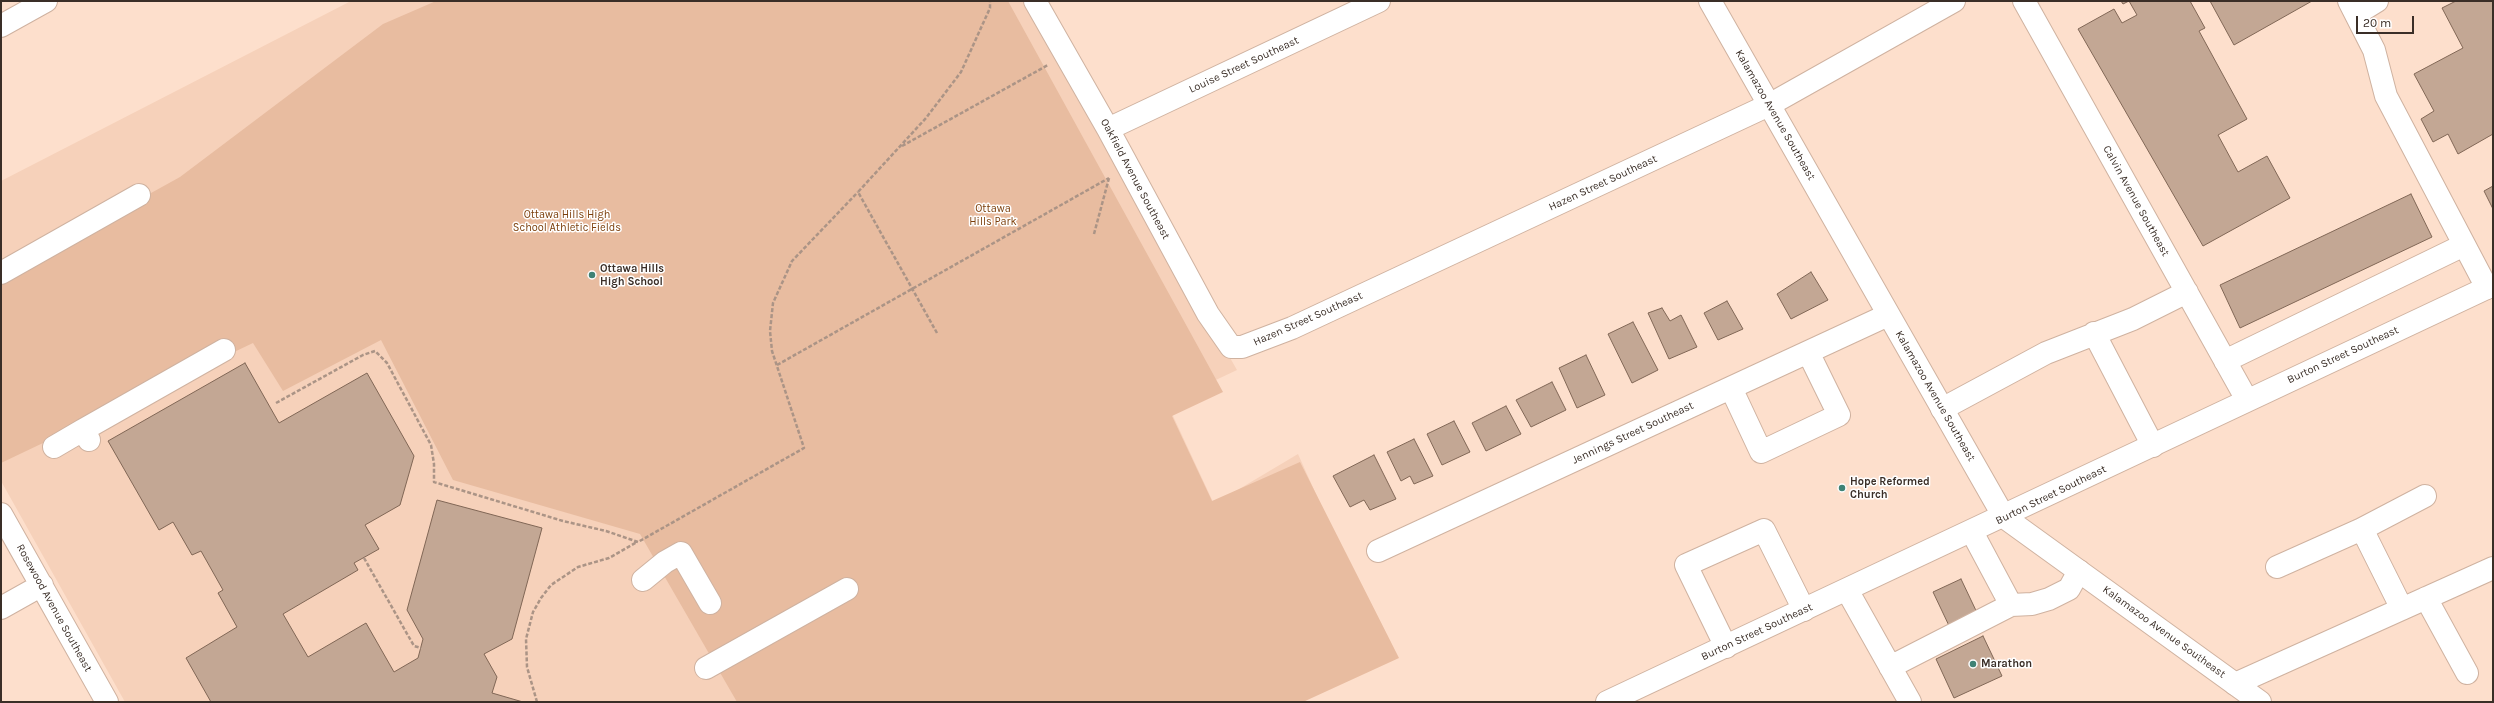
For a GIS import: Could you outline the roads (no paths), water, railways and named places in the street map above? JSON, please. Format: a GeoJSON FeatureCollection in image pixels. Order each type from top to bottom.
{"type":"FeatureCollection","features":[{"type":"Feature","properties":{"kind":"street"},"geometry":{"type":"LineString","coordinates":[[1,26],[46,1]]}},
{"type":"Feature","properties":{"kind":"street","name":"Oakfield Avenue Southeast"},"geometry":{"type":"LineString","coordinates":[[1036,1],[1108,129],[1208,314],[1231,347],[1242,348]]}},
{"type":"Feature","properties":{"kind":"street","name":"Louise Street Southeast"},"geometry":{"type":"LineString","coordinates":[[1108,129],[1379,1]]}},
{"type":"Feature","properties":{"kind":"street","name":"Kalamazoo Avenue Southeast"},"geometry":{"type":"LineString","coordinates":[[1710,1],[2004,517],[2260,702]]}},
{"type":"Feature","properties":{"kind":"street","name":"Hazen Street Southeast"},"geometry":{"type":"LineString","coordinates":[[1242,348],[1292,328],[1769,105],[1954,1]]}},
{"type":"Feature","properties":{"kind":"street","name":"Calvin Avenue Southeast"},"geometry":{"type":"LineString","coordinates":[[2024,1],[2247,400]]}},
{"type":"Feature","properties":{"kind":"street"},"geometry":{"type":"LineString","coordinates":[[2377,1],[2352,7],[2374,50],[2386,96],[2464,245],[2490,287]]}},
{"type":"Feature","properties":{"kind":"street"},"geometry":{"type":"LineString","coordinates":[[1,273],[139,195]]}},
{"type":"Feature","properties":{"kind":"street"},"geometry":{"type":"LineString","coordinates":[[2225,361],[2464,245]]}},
{"type":"Feature","properties":{"kind":"street","name":"Burton Street Southeast"},"geometry":{"type":"LineString","coordinates":[[1607,702],[2004,517],[2247,400],[2490,287]]}},
{"type":"Feature","properties":{"kind":"street"},"geometry":{"type":"LineString","coordinates":[[1942,409],[2005,374],[2094,333],[2133,319],[2187,292]]}},
{"type":"Feature","properties":{"kind":"street","name":"Jennings Street Southeast"},"geometry":{"type":"LineString","coordinates":[[1378,551],[1888,315]]}},
{"type":"Feature","properties":{"kind":"street"},"geometry":{"type":"LineString","coordinates":[[2094,333],[2153,446]]}},
{"type":"Feature","properties":{"kind":"street"},"geometry":{"type":"LineString","coordinates":[[54,447],[86,435],[224,350]]}},
{"type":"Feature","properties":{"kind":"street"},"geometry":{"type":"LineString","coordinates":[[1731,388],[1761,452],[1839,415],[1808,352]]}},
{"type":"Feature","properties":{"kind":"street"},"geometry":{"type":"LineString","coordinates":[[2277,567],[2362,529],[2424,496]]}},
{"type":"Feature","properties":{"kind":"street","name":"Rosewood Avenue Southeast"},"geometry":{"type":"LineString","coordinates":[[1,514],[107,702]]}},
{"type":"Feature","properties":{"kind":"street"},"geometry":{"type":"LineString","coordinates":[[2362,529],[2402,609]]}},
{"type":"Feature","properties":{"kind":"street"},"geometry":{"type":"LineString","coordinates":[[1726,646],[1686,565],[1764,530],[1804,610]]}},
{"type":"Feature","properties":{"kind":"street"},"geometry":{"type":"LineString","coordinates":[[1972,532],[2011,605]]}},
{"type":"Feature","properties":{"kind":"street"},"geometry":{"type":"LineString","coordinates":[[643,580],[665,562],[681,553],[710,603]]}},
{"type":"Feature","properties":{"kind":"street"},"geometry":{"type":"LineString","coordinates":[[2235,684],[2493,568]]}},
{"type":"Feature","properties":{"kind":"street"},"geometry":{"type":"LineString","coordinates":[[1890,667],[2011,605],[2032,604],[2049,599],[2069,589],[2079,571]]}},
{"type":"Feature","properties":{"kind":"street"},"geometry":{"type":"LineString","coordinates":[[1,608],[42,585]]}},
{"type":"Feature","properties":{"kind":"street"},"geometry":{"type":"LineString","coordinates":[[706,668],[847,589]]}},
{"type":"Feature","properties":{"kind":"street"},"geometry":{"type":"LineString","coordinates":[[1848,590],[1910,702]]}},
{"type":"Feature","properties":{"kind":"street"},"geometry":{"type":"LineString","coordinates":[[2426,598],[2467,673]]}},
{"type":"Feature","properties":{"kind":"place","name":"Ottawa Hills High School"},"geometry":{"type":"Point","coordinates":[592,275]}},
{"type":"Feature","properties":{"kind":"place","name":"Hope Reformed Church"},"geometry":{"type":"Point","coordinates":[1842,488]}},
{"type":"Feature","properties":{"kind":"place","name":"Marathon"},"geometry":{"type":"Point","coordinates":[1973,664]}},
{"type":"Feature","properties":{"kind":"park label","name":"Ottawa Hills Park"},"geometry":{"type":"Point","coordinates":[993,215]}},
{"type":"Feature","properties":{"kind":"park label","name":"Ottawa Hills High School Athletic Fields"},"geometry":{"type":"Point","coordinates":[567,221]}}]}
